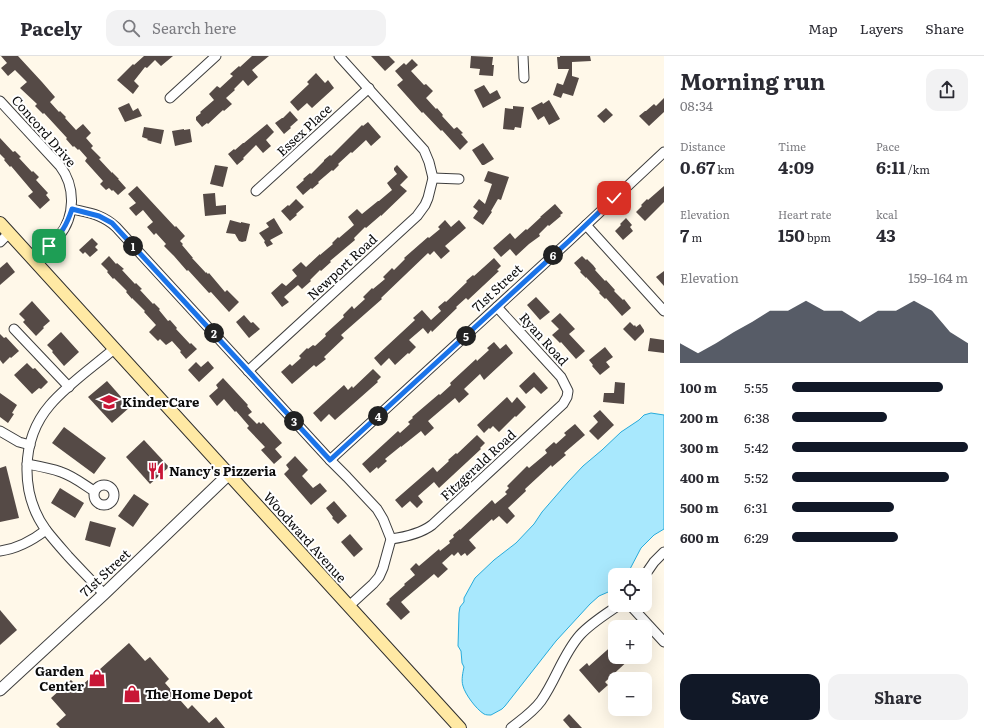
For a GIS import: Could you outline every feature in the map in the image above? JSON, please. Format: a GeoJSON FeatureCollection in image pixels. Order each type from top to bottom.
{"type":"FeatureCollection","features":[{"type":"Feature","properties":{"kind":"main road","name":"Woodward Avenue"},"geometry":{"type":"LineString","coordinates":[[0,224],[460,728]]}},
{"type":"Feature","properties":{"kind":"street"},"geometry":{"type":"LineString","coordinates":[[170,98],[216,56]]}},
{"type":"Feature","properties":{"kind":"street"},"geometry":{"type":"LineString","coordinates":[[339,56],[422,146],[427,156],[432,174],[459,179]]}},
{"type":"Feature","properties":{"kind":"street"},"geometry":{"type":"LineString","coordinates":[[523,56],[524,78]]}},
{"type":"Feature","properties":{"kind":"street","name":"Essex Place"},"geometry":{"type":"LineString","coordinates":[[256,191],[369,88]]}},
{"type":"Feature","properties":{"kind":"street","name":"Concord Drive"},"geometry":{"type":"LineString","coordinates":[[0,101],[64,171],[68,178],[70,187],[72,209],[67,223],[59,236],[33,260]]}},
{"type":"Feature","properties":{"kind":"street","name":"71st Street"},"geometry":{"type":"LineString","coordinates":[[330,460],[664,152]]}},
{"type":"Feature","properties":{"kind":"street","name":"Newport Road"},"geometry":{"type":"LineString","coordinates":[[248,371],[417,216],[428,198],[432,174]]}},
{"type":"Feature","properties":{"kind":"street"},"geometry":{"type":"LineString","coordinates":[[72,209],[105,218],[116,227],[330,460],[377,509],[383,519],[391,540],[383,568],[373,584],[349,606]]}},
{"type":"Feature","properties":{"kind":"street"},"geometry":{"type":"LineString","coordinates":[[586,225],[664,311]]}},
{"type":"Feature","properties":{"kind":"street"},"geometry":{"type":"LineString","coordinates":[[0,242],[9,234]]}},
{"type":"Feature","properties":{"kind":"street","name":"Ryan Road"},"geometry":{"type":"LineString","coordinates":[[497,307],[561,377],[568,391]]}},
{"type":"Feature","properties":{"kind":"street"},"geometry":{"type":"LineString","coordinates":[[14,329],[69,387]]}},
{"type":"Feature","properties":{"kind":"street"},"geometry":{"type":"LineString","coordinates":[[104,594],[46,530],[34,509],[29,490],[27,464],[30,445],[35,431],[44,414],[57,398],[114,349]]}},
{"type":"Feature","properties":{"kind":"street","name":"Fitzgerald Road"},"geometry":{"type":"LineString","coordinates":[[391,540],[422,532],[432,525],[563,404],[567,397],[568,391]]}},
{"type":"Feature","properties":{"kind":"street"},"geometry":{"type":"LineString","coordinates":[[0,431],[20,442],[30,445]]}},
{"type":"Feature","properties":{"kind":"street"},"geometry":{"type":"LineString","coordinates":[[27,464],[61,472],[94,491]]}},
{"type":"Feature","properties":{"kind":"street","name":"71st Street"},"geometry":{"type":"LineString","coordinates":[[0,690],[104,594],[229,474]]}},
{"type":"Feature","properties":{"kind":"street"},"geometry":{"type":"LineString","coordinates":[[0,551],[16,547],[35,538],[46,530]]}},
{"type":"Feature","properties":{"kind":"street"},"geometry":{"type":"LineString","coordinates":[[650,568],[664,552]]}},
{"type":"Feature","properties":{"kind":"street"},"geometry":{"type":"LineString","coordinates":[[511,728],[532,711],[541,701],[566,656],[580,636],[589,626],[610,612]]}},
{"type":"Feature","properties":{"kind":"street"},"geometry":{"type":"LineString","coordinates":[[636,612],[664,642]]}},
{"type":"Feature","properties":{"kind":"water"},"geometry":{"type":"Polygon","coordinates":[[[651,413],[664,415],[664,529],[654,535],[641,548],[631,568],[608,568],[608,592],[599,596],[590,604],[556,641],[502,709],[491,715],[484,714],[468,697],[462,684],[464,667],[462,663],[461,651],[458,646],[459,613],[460,607],[464,602],[464,598],[475,578],[494,560],[516,543],[583,466],[621,432],[644,415],[651,413]]]}},
{"type":"Feature","properties":{"kind":"building"},"geometry":{"type":"Polygon","coordinates":[[[1,56],[18,56],[55,97],[50,102],[66,117],[65,118],[76,130],[83,124],[91,133],[86,138],[93,146],[91,148],[101,158],[99,159],[126,188],[118,195],[109,188],[106,190],[100,184],[103,181],[85,161],[87,158],[79,149],[78,150],[74,146],[73,147],[66,139],[67,138],[44,113],[43,114],[35,106],[37,104],[20,88],[27,82],[15,70],[8,76],[1,68],[7,63],[1,56]]]}},
{"type":"Feature","properties":{"kind":"building"},"geometry":{"type":"Polygon","coordinates":[[[144,56],[173,56],[161,66],[155,60],[147,68],[145,67],[134,81],[139,86],[133,94],[117,80],[133,64],[134,65],[144,56]]]}},
{"type":"Feature","properties":{"kind":"building"},"geometry":{"type":"Polygon","coordinates":[[[252,56],[269,56],[252,70],[258,77],[248,86],[243,80],[226,98],[232,104],[208,124],[207,123],[202,127],[196,120],[196,117],[214,100],[209,94],[217,86],[220,88],[233,76],[230,74],[252,56]]]}},
{"type":"Feature","properties":{"kind":"building"},"geometry":{"type":"Polygon","coordinates":[[[371,56],[389,56],[395,62],[385,71],[371,56]]]}},
{"type":"Feature","properties":{"kind":"building"},"geometry":{"type":"Polygon","coordinates":[[[471,56],[493,57],[493,76],[479,75],[480,69],[470,68],[471,56]]]}},
{"type":"Feature","properties":{"kind":"building"},"geometry":{"type":"Polygon","coordinates":[[[590,56],[591,61],[572,62],[572,76],[579,78],[573,96],[563,93],[561,98],[553,95],[557,83],[563,85],[569,69],[558,69],[557,57],[590,56]]]}},
{"type":"Feature","properties":{"kind":"building"},"geometry":{"type":"Polygon","coordinates":[[[412,59],[418,65],[411,71],[424,85],[426,84],[433,91],[426,98],[436,109],[437,108],[454,129],[457,127],[463,133],[461,134],[468,142],[460,150],[442,130],[441,131],[423,112],[422,113],[397,85],[403,80],[395,71],[404,63],[406,65],[412,59]]]}},
{"type":"Feature","properties":{"kind":"building"},"geometry":{"type":"Polygon","coordinates":[[[316,73],[325,83],[328,80],[334,88],[312,108],[307,103],[298,111],[290,102],[309,84],[307,82],[316,73]]]}},
{"type":"Feature","properties":{"kind":"building"},"geometry":{"type":"Polygon","coordinates":[[[484,85],[490,94],[497,90],[501,98],[483,108],[474,90],[484,85]]]}},
{"type":"Feature","properties":{"kind":"building"},"geometry":{"type":"Polygon","coordinates":[[[664,98],[664,112],[649,126],[639,116],[654,104],[656,106],[664,98]]]}},
{"type":"Feature","properties":{"kind":"building"},"geometry":{"type":"Polygon","coordinates":[[[549,100],[560,119],[549,125],[544,116],[538,120],[531,108],[542,102],[543,104],[549,100]]]}},
{"type":"Feature","properties":{"kind":"building"},"geometry":{"type":"Polygon","coordinates":[[[129,103],[133,111],[138,108],[142,116],[125,122],[118,108],[129,103]]]}},
{"type":"Feature","properties":{"kind":"building"},"geometry":{"type":"Polygon","coordinates":[[[513,106],[524,107],[521,128],[515,127],[514,130],[503,129],[505,108],[513,109],[513,106]]]}},
{"type":"Feature","properties":{"kind":"building"},"geometry":{"type":"Polygon","coordinates":[[[606,108],[613,115],[604,123],[597,116],[606,108]]]}},
{"type":"Feature","properties":{"kind":"building"},"geometry":{"type":"Polygon","coordinates":[[[290,111],[298,120],[284,134],[275,123],[290,111]]]}},
{"type":"Feature","properties":{"kind":"building"},"geometry":{"type":"Polygon","coordinates":[[[368,122],[381,137],[371,146],[366,140],[338,164],[339,165],[333,171],[332,170],[318,182],[319,183],[303,195],[296,187],[304,180],[303,179],[310,173],[311,174],[330,155],[331,156],[362,125],[363,126],[368,122]]]}},
{"type":"Feature","properties":{"kind":"building"},"geometry":{"type":"Polygon","coordinates":[[[267,124],[274,132],[266,140],[271,146],[263,153],[256,145],[237,165],[228,154],[267,124]]]}},
{"type":"Feature","properties":{"kind":"building"},"geometry":{"type":"Polygon","coordinates":[[[144,127],[164,130],[161,144],[142,137],[144,127]]]}},
{"type":"Feature","properties":{"kind":"building"},"geometry":{"type":"Polygon","coordinates":[[[190,129],[192,142],[175,146],[172,131],[190,129]]]}},
{"type":"Feature","properties":{"kind":"building"},"geometry":{"type":"Polygon","coordinates":[[[0,138],[13,152],[15,151],[21,157],[19,158],[32,172],[33,171],[39,177],[36,180],[48,193],[46,195],[50,200],[40,209],[28,196],[33,192],[0,154],[0,138]]]}},
{"type":"Feature","properties":{"kind":"building"},"geometry":{"type":"Polygon","coordinates":[[[483,143],[494,159],[482,165],[472,150],[483,143]]]}},
{"type":"Feature","properties":{"kind":"building"},"geometry":{"type":"Polygon","coordinates":[[[215,165],[228,167],[223,187],[210,184],[215,165]]]}},
{"type":"Feature","properties":{"kind":"building"},"geometry":{"type":"Polygon","coordinates":[[[397,165],[408,177],[400,185],[407,191],[381,216],[366,228],[365,227],[354,238],[355,240],[330,261],[331,262],[321,271],[320,270],[302,289],[298,285],[284,297],[289,302],[282,307],[271,293],[282,283],[286,286],[297,276],[292,270],[301,262],[306,267],[333,244],[332,243],[338,237],[339,238],[354,225],[348,217],[357,209],[362,214],[392,190],[387,183],[397,174],[394,168],[397,165]]]}},
{"type":"Feature","properties":{"kind":"building"},"geometry":{"type":"Polygon","coordinates":[[[488,171],[509,177],[501,200],[498,199],[491,211],[492,212],[483,225],[473,218],[478,211],[473,207],[479,199],[485,204],[492,184],[484,181],[488,171]]]}},
{"type":"Feature","properties":{"kind":"building"},"geometry":{"type":"Polygon","coordinates":[[[137,186],[185,236],[180,241],[192,258],[206,273],[209,273],[225,292],[227,290],[239,302],[229,312],[211,292],[209,293],[188,270],[187,271],[164,246],[166,244],[156,233],[154,235],[147,227],[153,222],[143,210],[136,216],[129,208],[136,203],[128,194],[137,186]]]}},
{"type":"Feature","properties":{"kind":"building"},"geometry":{"type":"Polygon","coordinates":[[[664,186],[664,202],[645,221],[636,212],[647,199],[648,200],[664,186]]]}},
{"type":"Feature","properties":{"kind":"building"},"geometry":{"type":"Polygon","coordinates":[[[215,193],[216,206],[226,205],[226,214],[205,216],[203,194],[215,193]]]}},
{"type":"Feature","properties":{"kind":"building"},"geometry":{"type":"Polygon","coordinates":[[[296,199],[304,207],[290,221],[281,211],[296,199]]]}},
{"type":"Feature","properties":{"kind":"building"},"geometry":{"type":"Polygon","coordinates":[[[555,204],[563,213],[560,215],[561,216],[549,226],[548,225],[539,234],[540,236],[516,256],[510,249],[501,257],[493,248],[510,233],[515,239],[555,204]]]}},
{"type":"Feature","properties":{"kind":"building"},"geometry":{"type":"Polygon","coordinates":[[[274,218],[283,233],[270,240],[273,244],[267,247],[264,242],[265,241],[259,233],[269,227],[266,223],[274,218]]]}},
{"type":"Feature","properties":{"kind":"building"},"geometry":{"type":"Polygon","coordinates":[[[626,218],[632,225],[630,227],[633,231],[623,240],[615,231],[626,218]]]}},
{"type":"Feature","properties":{"kind":"building"},"geometry":{"type":"Polygon","coordinates":[[[230,220],[250,224],[246,241],[239,241],[235,234],[226,233],[230,220]]]}},
{"type":"Feature","properties":{"kind":"building"},"geometry":{"type":"Polygon","coordinates":[[[445,220],[451,227],[459,220],[466,228],[445,246],[450,251],[441,259],[434,251],[430,255],[428,253],[381,298],[382,299],[341,335],[344,338],[324,357],[326,359],[316,367],[314,365],[292,384],[281,372],[290,364],[292,366],[301,358],[299,356],[307,348],[308,349],[313,345],[315,346],[326,336],[325,334],[344,317],[343,315],[352,306],[354,309],[365,299],[363,297],[372,288],[373,289],[385,279],[383,277],[392,268],[394,270],[405,259],[404,258],[428,237],[429,238],[440,229],[438,227],[445,220]]]}},
{"type":"Feature","properties":{"kind":"building"},"geometry":{"type":"Polygon","coordinates":[[[92,238],[98,244],[95,247],[98,250],[90,257],[85,252],[83,254],[79,250],[92,238]]]}},
{"type":"Feature","properties":{"kind":"building"},"geometry":{"type":"Polygon","coordinates":[[[109,256],[116,264],[117,263],[124,269],[122,270],[142,289],[140,290],[160,309],[159,310],[168,321],[170,320],[177,328],[176,329],[190,344],[191,343],[197,349],[186,359],[172,341],[166,345],[160,339],[158,341],[149,332],[156,325],[144,312],[145,311],[126,292],[127,291],[114,278],[113,279],[101,264],[109,256]]]}},
{"type":"Feature","properties":{"kind":"building"},"geometry":{"type":"Polygon","coordinates":[[[582,256],[593,265],[596,269],[595,270],[631,308],[622,316],[606,298],[605,299],[599,293],[600,292],[580,272],[581,271],[574,263],[582,256]]]}},
{"type":"Feature","properties":{"kind":"building"},"geometry":{"type":"Polygon","coordinates":[[[494,258],[501,266],[497,270],[499,271],[468,300],[466,298],[456,307],[457,308],[432,332],[431,330],[428,334],[423,328],[409,340],[416,347],[409,354],[408,353],[395,365],[389,358],[381,366],[374,358],[415,320],[413,318],[422,310],[431,320],[441,311],[438,307],[445,301],[446,302],[467,282],[466,281],[473,275],[474,276],[494,258]]]}},
{"type":"Feature","properties":{"kind":"building"},"geometry":{"type":"Polygon","coordinates":[[[7,262],[15,272],[0,285],[0,268],[7,262]]]}},
{"type":"Feature","properties":{"kind":"building"},"geometry":{"type":"Polygon","coordinates":[[[664,271],[664,286],[656,277],[664,271]]]}},
{"type":"Feature","properties":{"kind":"building"},"geometry":{"type":"Polygon","coordinates":[[[536,297],[550,312],[540,320],[527,305],[536,297]]]}},
{"type":"Feature","properties":{"kind":"building"},"geometry":{"type":"Polygon","coordinates":[[[32,301],[50,321],[36,336],[23,322],[25,320],[19,314],[32,301]]]}},
{"type":"Feature","properties":{"kind":"building"},"geometry":{"type":"Polygon","coordinates":[[[560,313],[575,329],[569,334],[585,351],[576,359],[561,342],[560,343],[552,335],[559,329],[551,321],[560,313]]]}},
{"type":"Feature","properties":{"kind":"building"},"geometry":{"type":"Polygon","coordinates":[[[244,315],[251,323],[253,322],[260,329],[249,338],[236,322],[244,315]]]}},
{"type":"Feature","properties":{"kind":"building"},"geometry":{"type":"Polygon","coordinates":[[[630,322],[636,327],[640,324],[644,330],[644,332],[635,341],[623,329],[630,322]]]}},
{"type":"Feature","properties":{"kind":"building"},"geometry":{"type":"Polygon","coordinates":[[[61,332],[79,352],[64,366],[47,345],[61,332]]]}},
{"type":"Feature","properties":{"kind":"building"},"geometry":{"type":"Polygon","coordinates":[[[0,334],[4,338],[6,337],[19,351],[3,364],[0,360],[0,334]]]}},
{"type":"Feature","properties":{"kind":"building"},"geometry":{"type":"Polygon","coordinates":[[[650,338],[664,340],[664,353],[648,351],[650,338]]]}},
{"type":"Feature","properties":{"kind":"building"},"geometry":{"type":"Polygon","coordinates":[[[494,342],[500,349],[506,344],[513,353],[484,380],[480,374],[464,389],[469,394],[459,403],[455,398],[428,421],[434,428],[425,436],[421,431],[385,459],[387,461],[378,469],[377,467],[370,473],[362,464],[398,431],[400,433],[410,424],[408,422],[413,418],[412,417],[451,385],[450,383],[476,359],[477,361],[489,350],[487,348],[494,342]]]}},
{"type":"Feature","properties":{"kind":"building"},"geometry":{"type":"Polygon","coordinates":[[[605,347],[613,357],[606,362],[610,367],[600,375],[589,360],[605,347]]]}},
{"type":"Feature","properties":{"kind":"building"},"geometry":{"type":"Polygon","coordinates":[[[208,361],[214,368],[199,382],[188,370],[196,362],[201,367],[208,361]]]}},
{"type":"Feature","properties":{"kind":"building"},"geometry":{"type":"Polygon","coordinates":[[[27,363],[33,369],[35,368],[48,382],[41,389],[39,388],[32,394],[14,375],[27,363]]]}},
{"type":"Feature","properties":{"kind":"building"},"geometry":{"type":"Polygon","coordinates":[[[373,369],[381,377],[377,381],[378,382],[335,420],[329,414],[321,422],[313,413],[344,385],[348,390],[352,386],[353,388],[373,369]]]}},
{"type":"Feature","properties":{"kind":"building"},"geometry":{"type":"Polygon","coordinates":[[[534,372],[548,388],[541,394],[534,387],[526,394],[519,386],[534,372]]]}},
{"type":"Feature","properties":{"kind":"building"},"geometry":{"type":"Polygon","coordinates":[[[223,378],[248,405],[247,406],[252,412],[248,415],[257,424],[259,422],[261,424],[263,422],[282,443],[275,449],[282,457],[274,464],[261,450],[265,447],[247,428],[249,426],[236,411],[235,412],[224,399],[217,406],[209,396],[218,388],[216,385],[223,378]]]}},
{"type":"Feature","properties":{"kind":"building","name":"KinderCare"},"geometry":{"type":"Polygon","coordinates":[[[107,381],[130,407],[112,423],[88,397],[107,381]]]}},
{"type":"Feature","properties":{"kind":"building"},"geometry":{"type":"Polygon","coordinates":[[[615,382],[625,383],[624,404],[603,402],[604,393],[614,393],[615,382]]]}},
{"type":"Feature","properties":{"kind":"building"},"geometry":{"type":"Polygon","coordinates":[[[0,393],[17,405],[12,413],[14,414],[8,423],[0,417],[0,393]]]}},
{"type":"Feature","properties":{"kind":"building"},"geometry":{"type":"Polygon","coordinates":[[[507,397],[512,403],[517,397],[526,407],[499,432],[493,426],[484,433],[477,425],[507,397]]]}},
{"type":"Feature","properties":{"kind":"building"},"geometry":{"type":"Polygon","coordinates":[[[600,410],[614,425],[598,440],[589,431],[598,422],[593,416],[600,410]]]}},
{"type":"Feature","properties":{"kind":"building"},"geometry":{"type":"Polygon","coordinates":[[[575,424],[585,435],[564,453],[566,455],[552,467],[551,465],[525,489],[526,491],[508,508],[515,516],[507,524],[499,516],[493,521],[492,519],[469,540],[476,548],[467,556],[465,553],[461,556],[458,552],[454,556],[452,554],[442,563],[448,569],[438,578],[434,574],[401,602],[410,612],[401,620],[386,604],[390,600],[389,599],[405,585],[404,584],[415,575],[410,569],[416,563],[419,566],[439,549],[440,551],[450,543],[449,541],[454,537],[453,535],[492,500],[495,504],[507,494],[505,492],[509,488],[507,486],[527,466],[529,468],[547,453],[545,450],[554,442],[556,444],[566,435],[564,433],[575,424]]]}},
{"type":"Feature","properties":{"kind":"building"},"geometry":{"type":"Polygon","coordinates":[[[64,427],[106,458],[94,474],[52,443],[64,427]]]}},
{"type":"Feature","properties":{"kind":"building"},"geometry":{"type":"Polygon","coordinates":[[[477,435],[485,443],[480,448],[481,449],[439,488],[434,482],[418,496],[423,502],[417,508],[410,501],[402,508],[395,500],[433,467],[437,472],[449,461],[448,460],[456,453],[457,454],[477,435]]]}},
{"type":"Feature","properties":{"kind":"building"},"geometry":{"type":"Polygon","coordinates":[[[144,440],[169,467],[150,484],[126,457],[144,440]]]}},
{"type":"Feature","properties":{"kind":"building"},"geometry":{"type":"Polygon","coordinates":[[[295,456],[308,470],[302,476],[313,488],[320,483],[327,491],[311,505],[284,474],[289,469],[286,465],[295,456]]]}},
{"type":"Feature","properties":{"kind":"building"},"geometry":{"type":"Polygon","coordinates":[[[6,466],[19,518],[0,522],[0,468],[6,466]]]}},
{"type":"Feature","properties":{"kind":"building"},"geometry":{"type":"Polygon","coordinates":[[[60,488],[84,503],[75,518],[51,503],[60,488]]]}},
{"type":"Feature","properties":{"kind":"building"},"geometry":{"type":"Polygon","coordinates":[[[134,494],[149,504],[133,527],[118,516],[134,494]]]}},
{"type":"Feature","properties":{"kind":"building"},"geometry":{"type":"Polygon","coordinates":[[[334,501],[347,516],[338,524],[326,508],[334,501]]]}},
{"type":"Feature","properties":{"kind":"building"},"geometry":{"type":"Polygon","coordinates":[[[90,521],[116,528],[110,547],[85,540],[90,521]]]}},
{"type":"Feature","properties":{"kind":"building"},"geometry":{"type":"Polygon","coordinates":[[[350,534],[363,549],[354,557],[341,542],[350,534]]]}},
{"type":"Feature","properties":{"kind":"building"},"geometry":{"type":"Polygon","coordinates":[[[0,610],[17,630],[0,645],[0,610]]]}},
{"type":"Feature","properties":{"kind":"building","name":"The Home Depot"},"geometry":{"type":"Polygon","coordinates":[[[129,643],[145,661],[150,657],[169,679],[165,683],[188,709],[192,705],[209,723],[216,717],[225,728],[60,728],[56,724],[66,715],[51,698],[71,680],[79,688],[129,643]]]}},
{"type":"Feature","properties":{"kind":"building"},"geometry":{"type":"Polygon","coordinates":[[[608,649],[608,664],[624,664],[616,672],[608,672],[608,679],[605,682],[608,685],[599,693],[579,670],[587,663],[589,666],[608,649]]]}},
{"type":"Feature","properties":{"kind":"building"},"geometry":{"type":"Polygon","coordinates":[[[569,714],[582,728],[570,728],[563,720],[569,714]]]}},
{"type":"Feature","properties":{"kind":"place","name":"KinderCare"},"geometry":{"type":"Point","coordinates":[109,402]}},
{"type":"Feature","properties":{"kind":"place","name":"Nancy's Pizzeria"},"geometry":{"type":"Point","coordinates":[156,471]}},
{"type":"Feature","properties":{"kind":"place","name":"Garden Center"},"geometry":{"type":"Point","coordinates":[97,678]}},
{"type":"Feature","properties":{"kind":"place","name":"The Home Depot"},"geometry":{"type":"Point","coordinates":[132,694]}},
{"type":"Feature","properties":{"kind":"route"},"geometry":{"type":"LineString","coordinates":[[49,246],[64,230],[72,209],[105,218],[112,223],[330,460],[614,198]]}}]}
